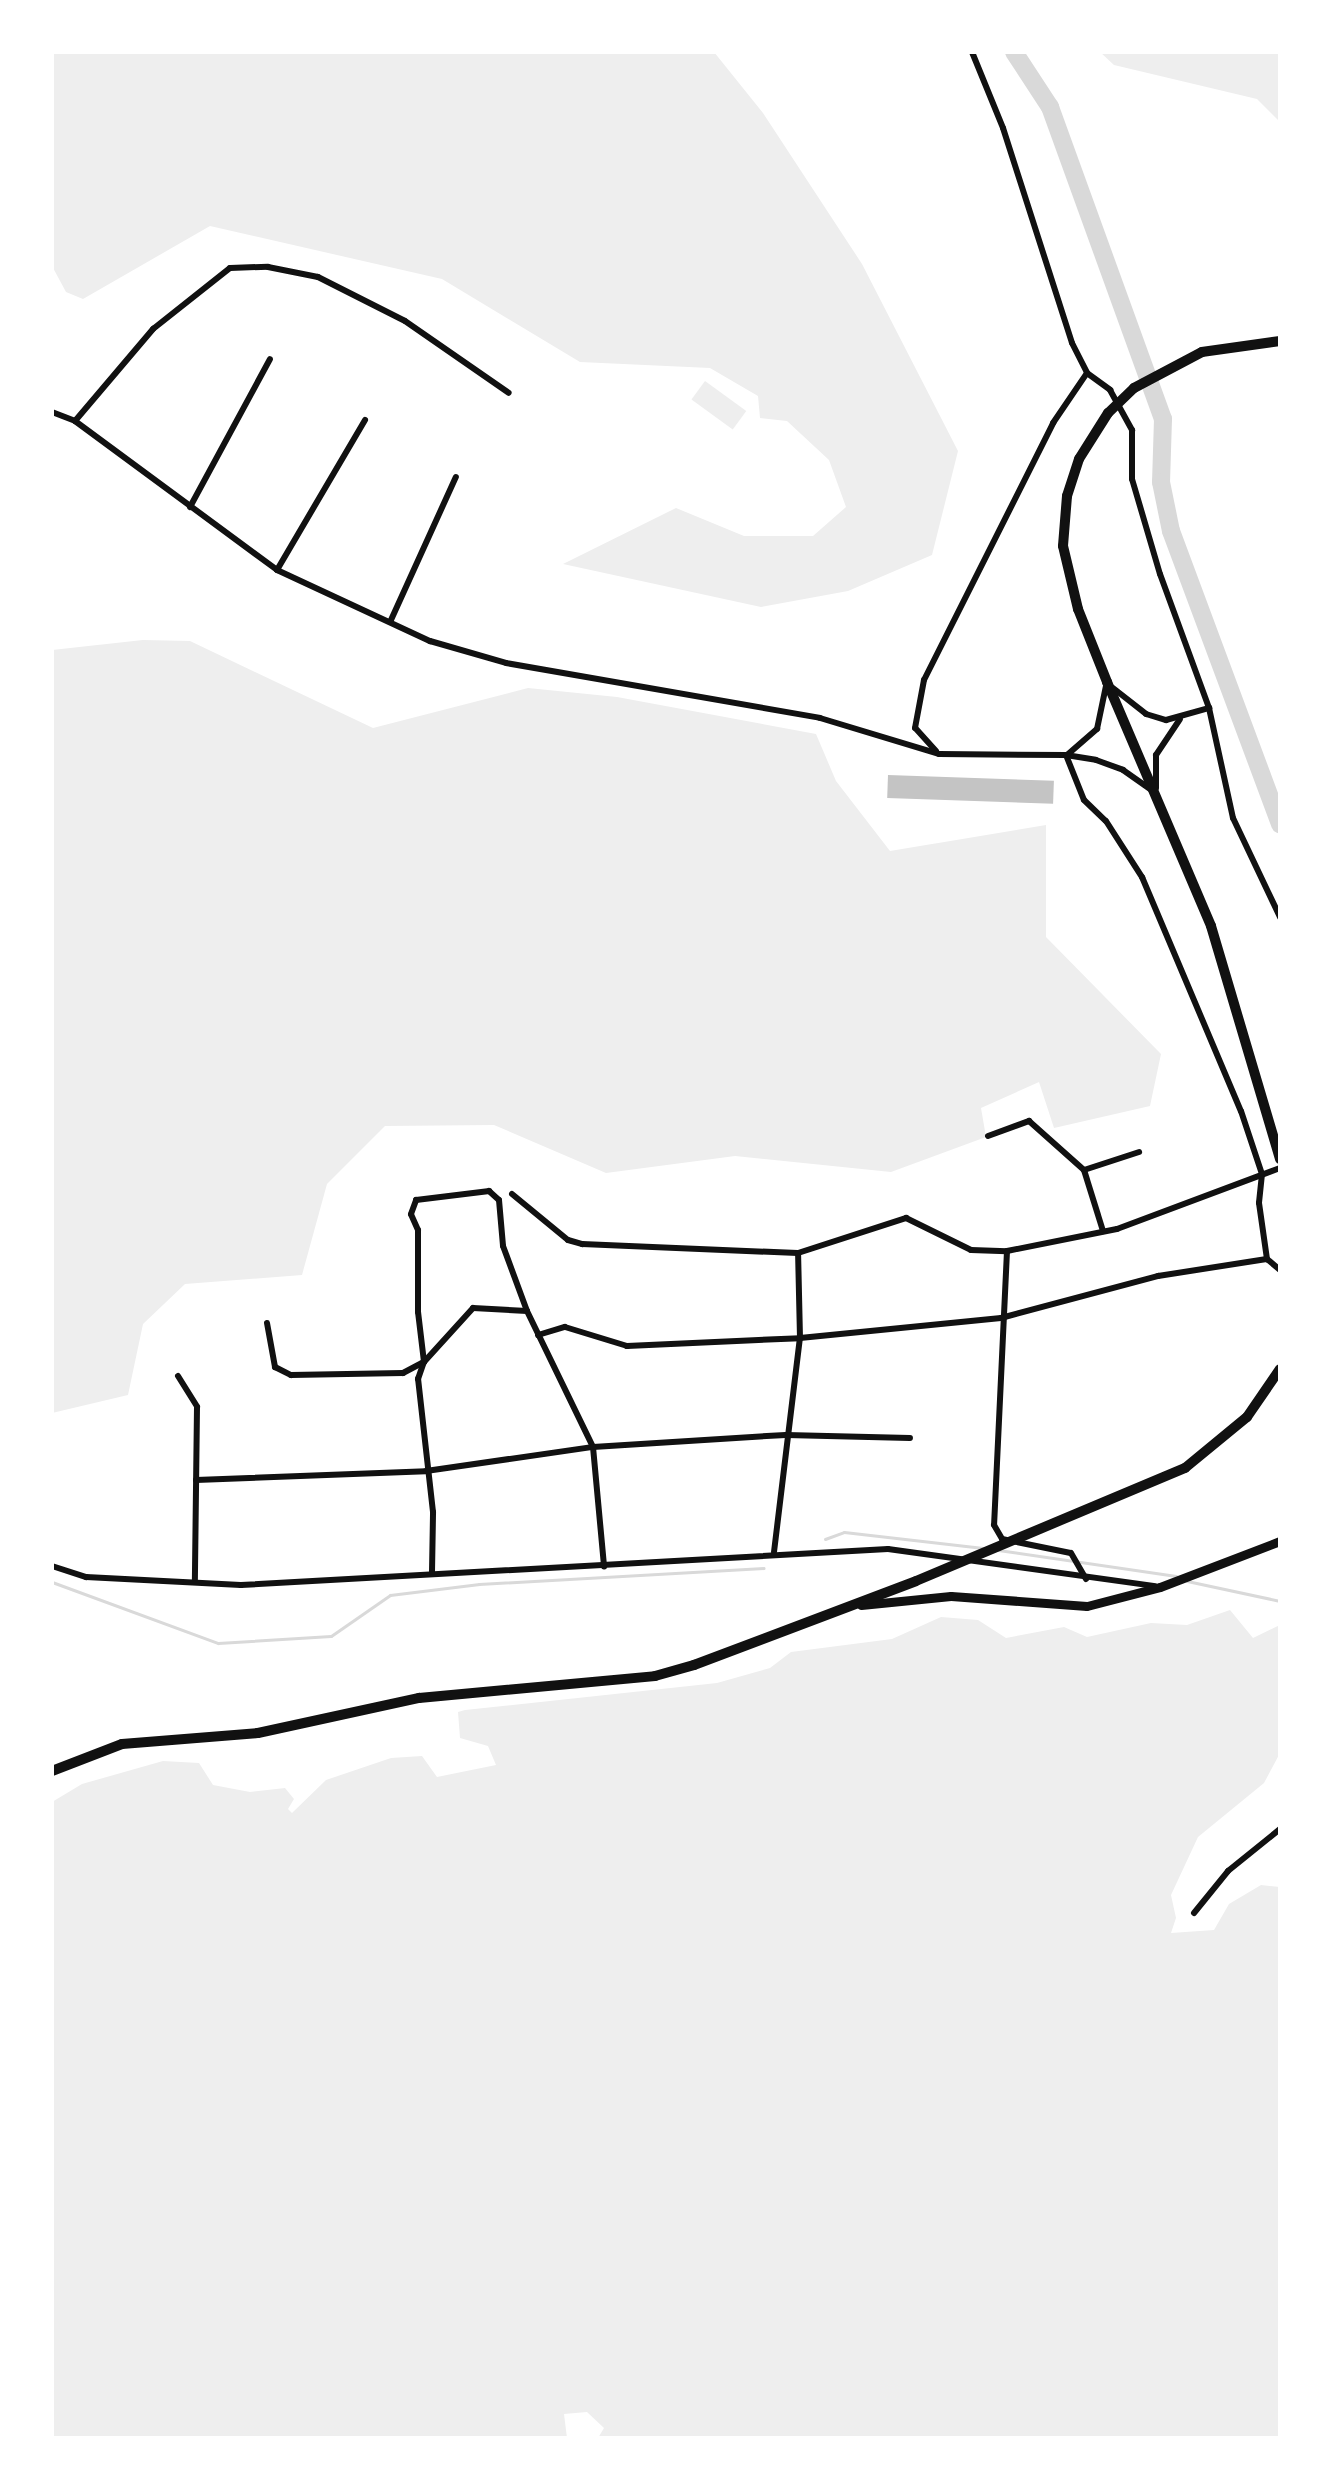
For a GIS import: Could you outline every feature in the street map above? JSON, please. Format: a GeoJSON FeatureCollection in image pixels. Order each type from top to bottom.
{"type":"FeatureCollection","features":[{"type":"Feature","properties":{"kind":"highway"},"geometry":{"type":"LineString","coordinates":[[1280,341],[1202,352],[1134,388],[1091,438],[1072,479],[1063,546],[1074,595],[1107,682],[1211,926],[1280,1159]]}},
{"type":"Feature","properties":{"kind":"highway"},"geometry":{"type":"LineString","coordinates":[[52,1771],[99,1750],[150,1740],[258,1733],[419,1698],[655,1676],[854,1606],[1117,1499],[1217,1447],[1247,1417],[1280,1369]]}},
{"type":"Feature","properties":{"kind":"main road"},"geometry":{"type":"LineString","coordinates":[[854,1606],[936,1596],[1087,1606],[1163,1585],[1280,1541]]}},
{"type":"Feature","properties":{"kind":"street"},"geometry":{"type":"LineString","coordinates":[[972,52],[1003,128],[1072,343],[1087,373],[1110,390],[1132,430],[1132,479],[1160,574],[1209,708],[1238,835],[1280,917]]}},
{"type":"Feature","properties":{"kind":"street"},"geometry":{"type":"LineString","coordinates":[[75,421],[153,329],[230,268],[268,267],[318,277],[405,321],[509,393]]}},
{"type":"Feature","properties":{"kind":"street"},"geometry":{"type":"LineString","coordinates":[[190,507],[270,359]]}},
{"type":"Feature","properties":{"kind":"street"},"geometry":{"type":"LineString","coordinates":[[939,754],[915,728],[924,680],[1053,423],[1087,373]]}},
{"type":"Feature","properties":{"kind":"street"},"geometry":{"type":"LineString","coordinates":[[52,412],[75,421],[277,570],[391,620],[430,641],[506,663],[820,718],[939,754],[1066,755],[1123,770],[1156,794]]}},
{"type":"Feature","properties":{"kind":"street"},"geometry":{"type":"LineString","coordinates":[[277,570],[365,420]]}},
{"type":"Feature","properties":{"kind":"street"},"geometry":{"type":"LineString","coordinates":[[391,620],[456,477]]}},
{"type":"Feature","properties":{"kind":"street"},"geometry":{"type":"LineString","coordinates":[[1066,755],[1097,729],[1107,682],[1146,714],[1180,719],[1209,708]]}},
{"type":"Feature","properties":{"kind":"street"},"geometry":{"type":"LineString","coordinates":[[1156,794],[1156,755],[1180,719]]}},
{"type":"Feature","properties":{"kind":"street"},"geometry":{"type":"LineString","coordinates":[[1066,755],[1084,800],[1106,821],[1142,877],[1155,917],[1236,1099],[1262,1174],[1259,1203],[1267,1259],[1280,1270]]}},
{"type":"Feature","properties":{"kind":"street"},"geometry":{"type":"LineString","coordinates":[[988,1136],[1029,1121],[1084,1170],[1103,1231]]}},
{"type":"Feature","properties":{"kind":"street"},"geometry":{"type":"LineString","coordinates":[[1084,1170],[1139,1152]]}},
{"type":"Feature","properties":{"kind":"street"},"geometry":{"type":"LineString","coordinates":[[512,1194],[568,1240],[582,1244],[798,1253],[906,1218],[971,1250],[1007,1251],[1103,1231],[1280,1168]]}},
{"type":"Feature","properties":{"kind":"street"},"geometry":{"type":"LineString","coordinates":[[432,1572],[434,1535],[418,1379],[424,1362],[418,1230],[411,1214],[416,1200],[489,1191],[499,1200],[503,1246],[527,1311],[593,1447],[604,1566]]}},
{"type":"Feature","properties":{"kind":"street"},"geometry":{"type":"LineString","coordinates":[[1007,1251],[1001,1318],[996,1534],[1071,1553],[1086,1579]]}},
{"type":"Feature","properties":{"kind":"street"},"geometry":{"type":"LineString","coordinates":[[774,1552],[800,1338],[798,1253]]}},
{"type":"Feature","properties":{"kind":"street"},"geometry":{"type":"LineString","coordinates":[[538,1335],[565,1327],[627,1346],[800,1338],[1001,1318],[1158,1276],[1267,1259]]}},
{"type":"Feature","properties":{"kind":"street"},"geometry":{"type":"LineString","coordinates":[[267,1323],[275,1367],[291,1375],[403,1373],[424,1362],[473,1308],[527,1311]]}},
{"type":"Feature","properties":{"kind":"street"},"geometry":{"type":"LineString","coordinates":[[178,1376],[197,1407],[195,1582]]}},
{"type":"Feature","properties":{"kind":"street"},"geometry":{"type":"LineString","coordinates":[[196,1480],[426,1471],[593,1447],[786,1435],[910,1438]]}},
{"type":"Feature","properties":{"kind":"street"},"geometry":{"type":"LineString","coordinates":[[52,1566],[86,1577],[241,1585],[432,1572],[604,1566],[774,1552],[888,1549],[1086,1579],[1163,1585]]}},
{"type":"Feature","properties":{"kind":"street"},"geometry":{"type":"LineString","coordinates":[[1194,1913],[1228,1871],[1280,1829]]}},
{"type":"Feature","properties":{"kind":"shaded area"},"geometry":{"type":"Polygon","coordinates":[[[52,52],[714,52],[763,113],[862,264],[958,451],[932,555],[848,591],[761,607],[563,564],[676,508],[744,536],[813,536],[846,507],[829,460],[787,421],[760,418],[758,396],[710,368],[580,362],[442,279],[210,226],[83,299],[66,292],[52,266],[52,52]]]}},
{"type":"Feature","properties":{"kind":"shaded area"},"geometry":{"type":"Polygon","coordinates":[[[1100,52],[1280,52],[1280,122],[1257,99],[1114,65],[1100,52]]]}},
{"type":"Feature","properties":{"kind":"shaded area"},"geometry":{"type":"Polygon","coordinates":[[[705,381],[746,411],[733,430],[691,400],[705,381]]]}},
{"type":"Feature","properties":{"kind":"shaded area"},"geometry":{"type":"Polygon","coordinates":[[[143,640],[190,641],[373,728],[528,688],[617,697],[816,734],[836,781],[890,851],[1046,825],[1046,937],[1161,1054],[1150,1106],[1054,1128],[1039,1082],[981,1108],[986,1137],[891,1172],[735,1156],[606,1173],[494,1125],[385,1126],[327,1184],[302,1275],[185,1284],[143,1324],[128,1395],[52,1413],[52,650],[143,640]]]}},
{"type":"Feature","properties":{"kind":"shaded area"},"geometry":{"type":"Polygon","coordinates":[[[1230,1610],[1253,1638],[1280,1625],[1280,1753],[1264,1783],[1198,1837],[1171,1895],[1176,1918],[1171,1933],[1214,1930],[1229,1904],[1261,1885],[1280,1887],[1280,2438],[598,2438],[604,2428],[587,2412],[564,2414],[567,2438],[52,2438],[52,1802],[82,1784],[163,1761],[199,1763],[213,1785],[250,1792],[285,1788],[294,1799],[288,1809],[292,1813],[326,1780],[391,1758],[422,1756],[437,1777],[496,1765],[488,1746],[460,1738],[458,1712],[465,1710],[717,1683],[770,1668],[791,1652],[892,1639],[941,1617],[978,1620],[1006,1638],[1064,1627],[1087,1637],[1151,1623],[1187,1625],[1230,1610]]]}},
{"type":"Feature","properties":{"kind":"building"},"geometry":{"type":"Polygon","coordinates":[[[888,775],[1054,781],[1053,804],[887,798],[888,775]]]}},
{"type":"Feature","properties":{"kind":"waterway"},"geometry":{"type":"LineString","coordinates":[[1014,52],[1050,107],[1163,419],[1161,482],[1171,531],[1280,824]]}},
{"type":"Feature","properties":{"kind":"waterway"},"geometry":{"type":"LineString","coordinates":[[825,1539],[844,1532],[983,1548]]}},
{"type":"Feature","properties":{"kind":"waterway"},"geometry":{"type":"LineString","coordinates":[[998,1550],[1176,1576]]}},
{"type":"Feature","properties":{"kind":"waterway"},"geometry":{"type":"LineString","coordinates":[[52,1582],[218,1643],[331,1636],[390,1595],[479,1584],[764,1568]]}},
{"type":"Feature","properties":{"kind":"waterway"},"geometry":{"type":"LineString","coordinates":[[1187,1581],[1280,1601]]}}]}
